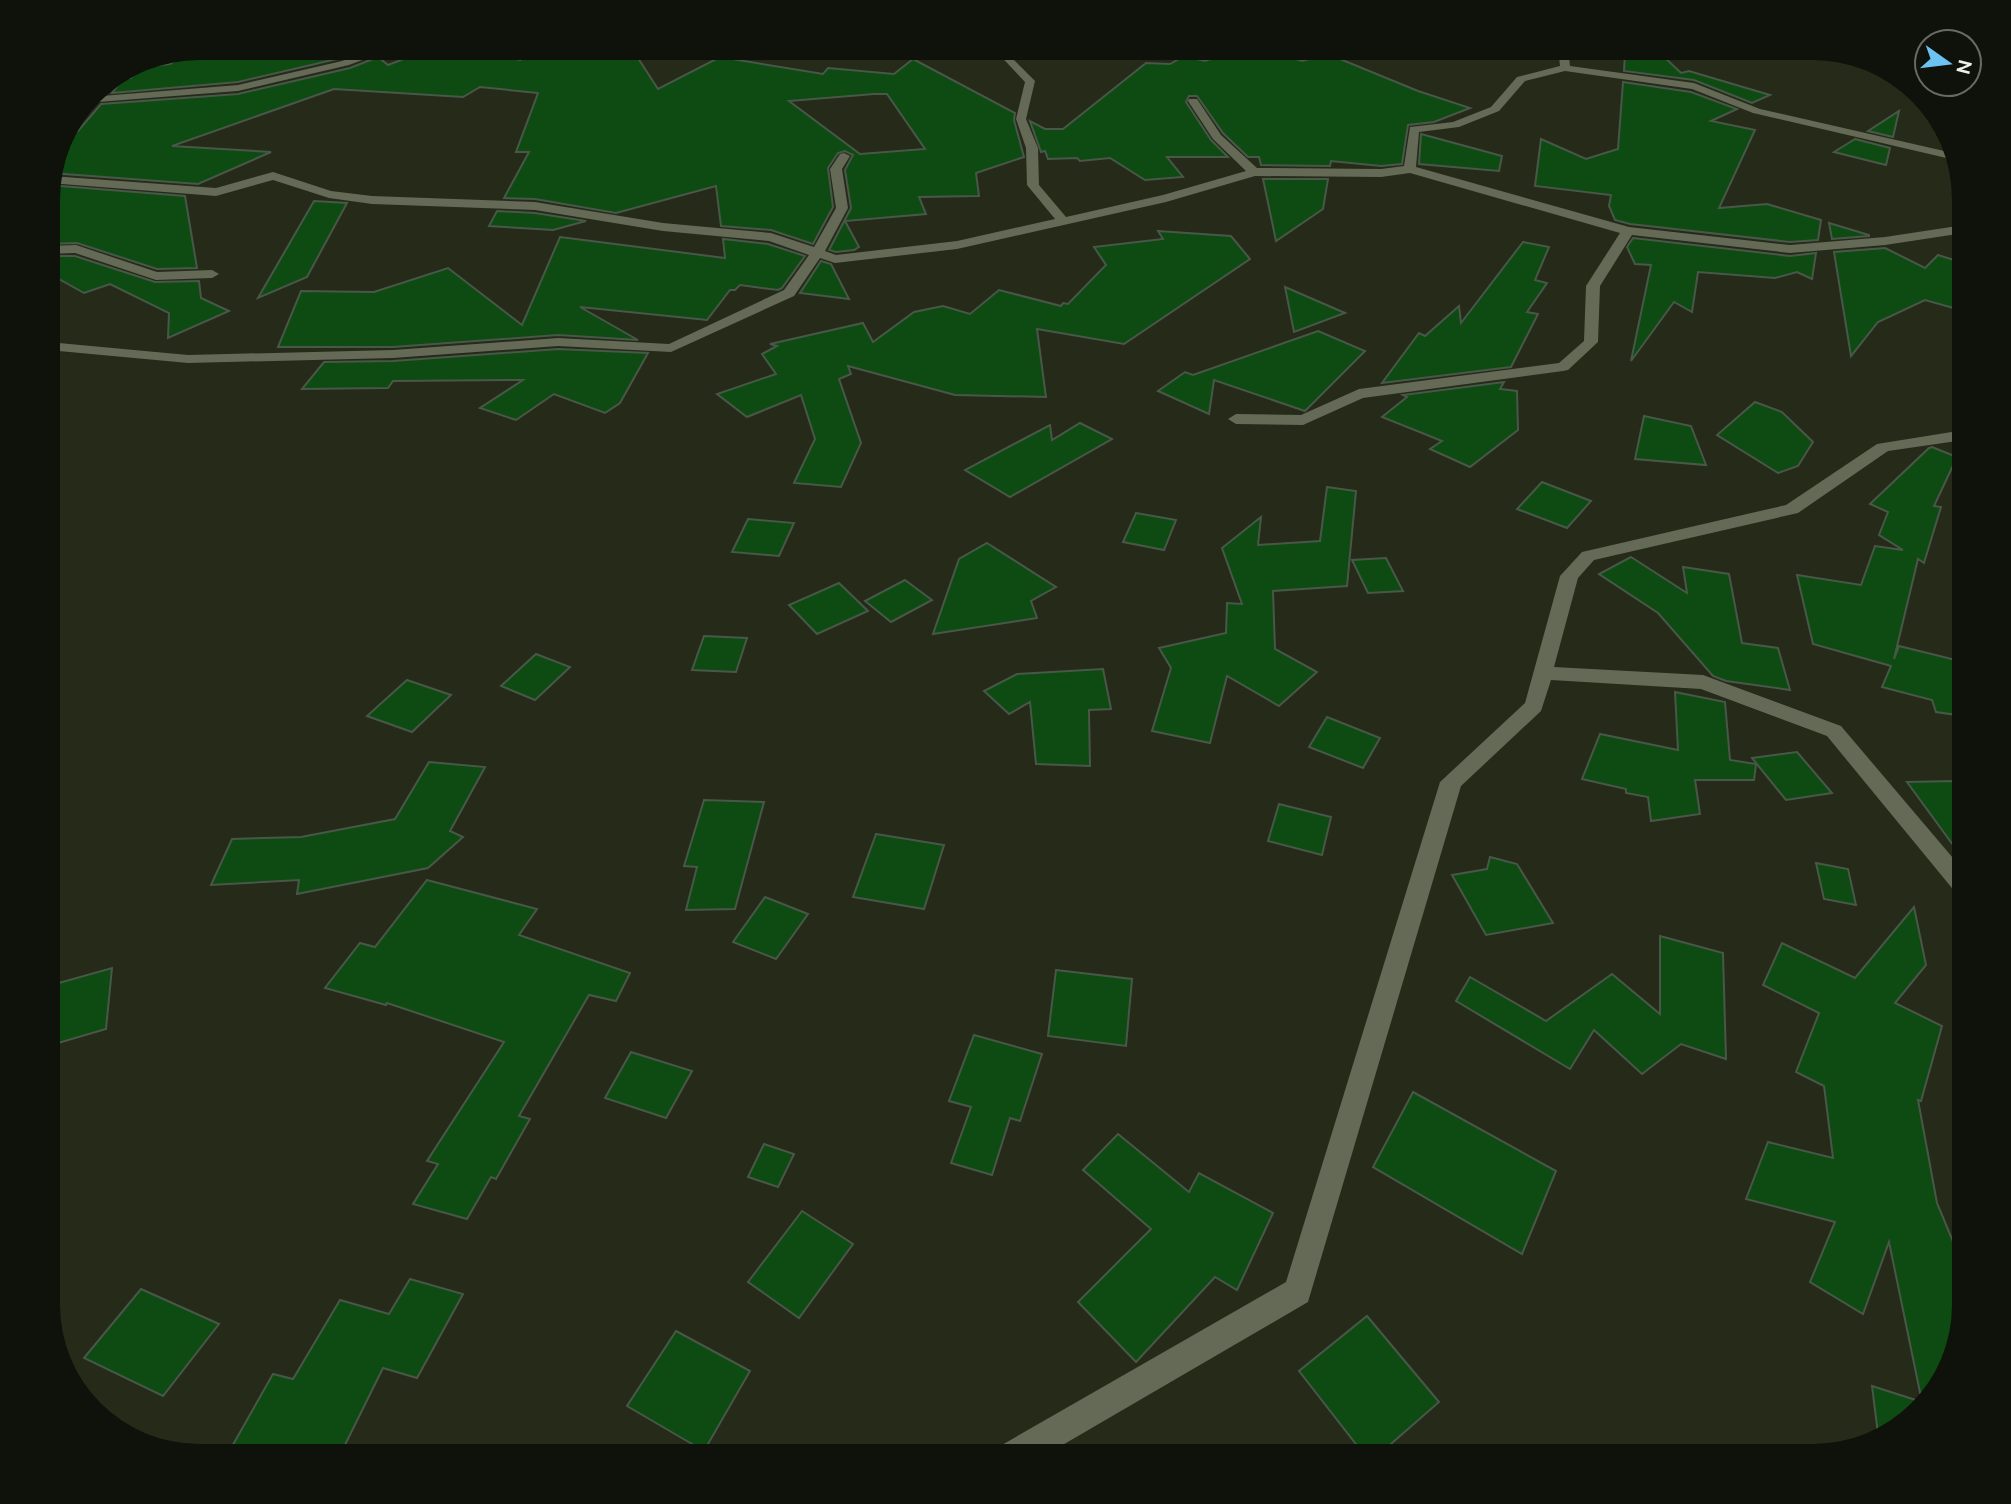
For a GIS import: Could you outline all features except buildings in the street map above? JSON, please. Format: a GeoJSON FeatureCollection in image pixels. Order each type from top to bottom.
{"type":"FeatureCollection","features":[{"type":"Feature","properties":{"kind":"street"},"geometry":{"type":"LineString","coordinates":[[101,99],[238,88],[354,60]]}},
{"type":"Feature","properties":{"kind":"street"},"geometry":{"type":"LineString","coordinates":[[1009,60],[1030,80],[1021,119],[1032,148],[1033,185],[1063,221]]}},
{"type":"Feature","properties":{"kind":"street"},"geometry":{"type":"LineString","coordinates":[[1564,60],[1565,68]]}},
{"type":"Feature","properties":{"kind":"street"},"geometry":{"type":"LineString","coordinates":[[1410,169],[1414,128],[1455,125],[1495,109],[1521,79],[1565,68],[1694,86],[1757,111],[1945,155]]}},
{"type":"Feature","properties":{"kind":"street"},"geometry":{"type":"LineString","coordinates":[[1193,101],[1217,137],[1254,172]]}},
{"type":"Feature","properties":{"kind":"street"},"geometry":{"type":"LineString","coordinates":[[60,347],[188,359],[393,354],[558,342],[671,348],[789,293],[817,253],[842,208],[836,169],[844,156]]}},
{"type":"Feature","properties":{"kind":"street"},"geometry":{"type":"LineString","coordinates":[[61,181],[216,192],[273,176],[329,194],[372,200],[535,206],[663,227],[771,237],[835,258],[957,245],[1166,198],[1254,172],[1381,173],[1410,169],[1628,231],[1790,249],[1885,242],[1952,231]]}},
{"type":"Feature","properties":{"kind":"street"},"geometry":{"type":"LineString","coordinates":[[1236,419],[1303,420],[1359,394],[1563,367],[1591,342],[1593,286],[1628,231]]}},
{"type":"Feature","properties":{"kind":"street"},"geometry":{"type":"LineString","coordinates":[[60,249],[76,248],[156,275],[212,274]]}},
{"type":"Feature","properties":{"kind":"street"},"geometry":{"type":"LineString","coordinates":[[1034,1444],[1298,1292],[1451,782],[1534,706],[1569,576],[1588,556],[1792,509],[1883,447],[1952,436]]}},
{"type":"Feature","properties":{"kind":"street"},"geometry":{"type":"LineString","coordinates":[[1543,673],[1703,682],[1834,731],[1952,873]]}}]}
